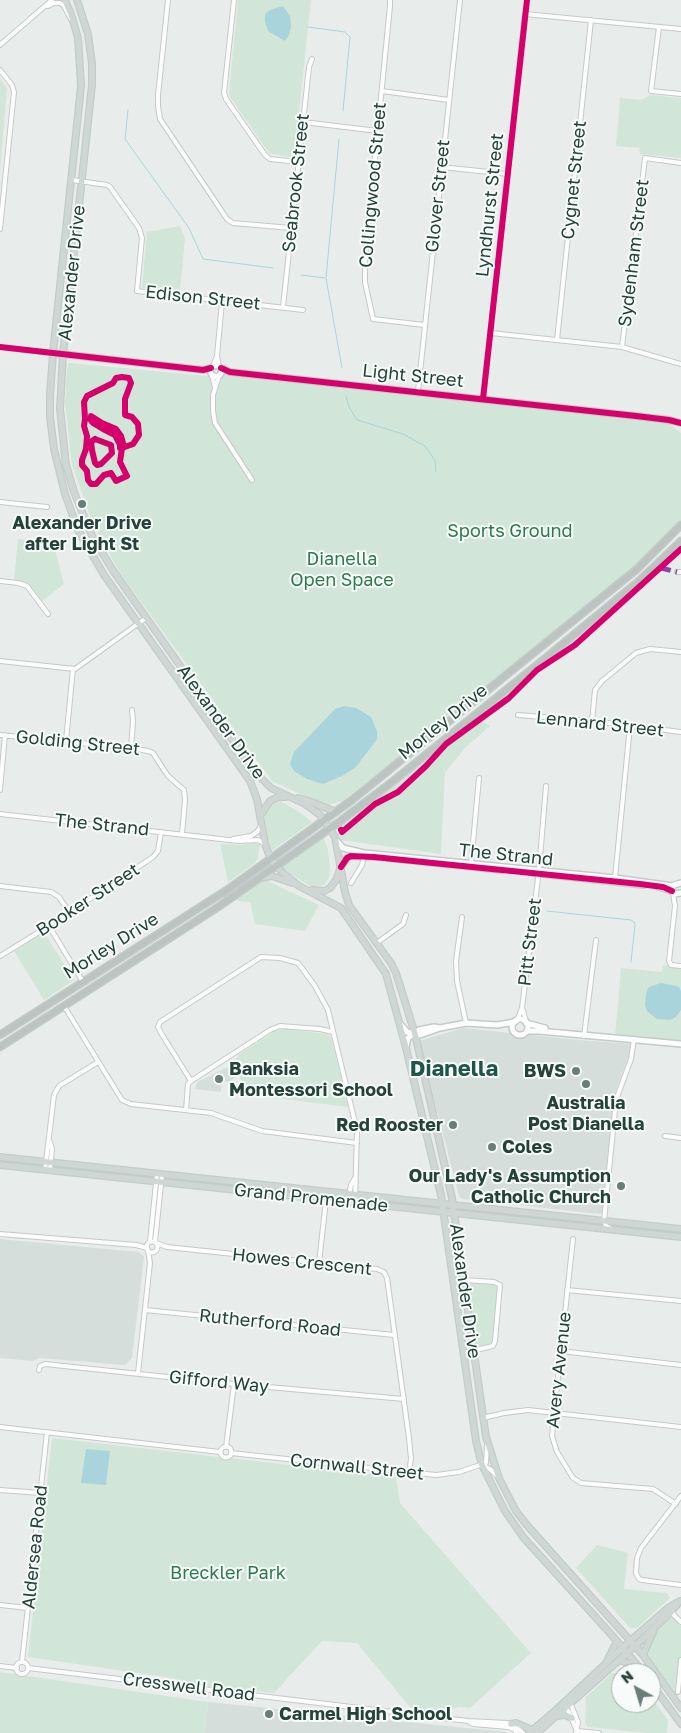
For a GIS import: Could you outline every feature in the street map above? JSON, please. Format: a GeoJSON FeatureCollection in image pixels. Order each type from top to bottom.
{"type":"FeatureCollection","features":[{"type":"Feature","properties":{"kind":"highway","name":"Morley Drive"},"geometry":{"type":"LineString","coordinates":[[0,1035],[224,892],[336,812],[437,733],[637,570],[681,525]]}},
{"type":"Feature","properties":{"kind":"highway","name":"Morley Drive"},"geometry":{"type":"LineString","coordinates":[[0,1047],[218,907],[387,786],[542,661],[639,580],[681,541]]}},
{"type":"Feature","properties":{"kind":"highway"},"geometry":{"type":"LineString","coordinates":[[25,1019],[30,1028]]}},
{"type":"Feature","properties":{"kind":"main road","name":"Alexander Drive"},"geometry":{"type":"LineString","coordinates":[[65,0],[74,24],[80,57],[81,86],[53,353],[50,417],[54,449],[64,494],[73,518],[91,554],[250,781],[257,799],[265,844],[270,860],[298,886],[338,905],[386,974],[406,1048],[442,1204],[476,1441],[482,1465],[505,1511],[523,1537],[617,1640],[635,1663]]}},
{"type":"Feature","properties":{"kind":"main road","name":"Alexander Drive"},"geometry":{"type":"LineString","coordinates":[[77,0],[88,34],[92,64],[92,85],[63,354],[60,409],[66,465],[74,492],[92,536],[114,572],[255,772],[271,788],[313,809],[330,828],[336,840],[349,905],[378,942],[396,973],[415,1034],[453,1205],[487,1444],[499,1478],[516,1511],[526,1524],[643,1655],[681,1708]]}},
{"type":"Feature","properties":{"kind":"main road"},"geometry":{"type":"LineString","coordinates":[[260,816],[272,799],[278,797],[304,799],[336,812]]}},
{"type":"Feature","properties":{"kind":"main road"},"geometry":{"type":"LineString","coordinates":[[305,889],[324,891],[330,888],[336,880],[341,867]]}},
{"type":"Feature","properties":{"kind":"main road"},"geometry":{"type":"LineString","coordinates":[[259,878],[272,876],[298,886]]}},
{"type":"Feature","properties":{"kind":"main road","name":"Grand Promenade"},"geometry":{"type":"LineString","coordinates":[[0,1157],[681,1229]]}},
{"type":"Feature","properties":{"kind":"main road","name":"Grand Promenade"},"geometry":{"type":"LineString","coordinates":[[0,1165],[681,1237]]}},
{"type":"Feature","properties":{"kind":"main road"},"geometry":{"type":"LineString","coordinates":[[221,1189],[222,1181]]}},
{"type":"Feature","properties":{"kind":"main road"},"geometry":{"type":"LineString","coordinates":[[533,1732],[619,1660],[630,1641],[680,1600]]}},
{"type":"Feature","properties":{"kind":"main road"},"geometry":{"type":"LineString","coordinates":[[533,1732],[557,1716],[606,1663],[625,1650],[635,1646],[671,1612],[680,1600]]}},
{"type":"Feature","properties":{"kind":"main road"},"geometry":{"type":"LineString","coordinates":[[643,1655],[656,1626]]}},
{"type":"Feature","properties":{"kind":"main road"},"geometry":{"type":"LineString","coordinates":[[606,1663],[617,1640]]}},
{"type":"Feature","properties":{"kind":"main road"},"geometry":{"type":"LineString","coordinates":[[619,1660],[628,1663]]}},
{"type":"Feature","properties":{"kind":"main road"},"geometry":{"type":"LineString","coordinates":[[661,1697],[681,1724]]}},
{"type":"Feature","properties":{"kind":"main road"},"geometry":{"type":"LineString","coordinates":[[557,1716],[565,1715],[572,1718]]}},
{"type":"Feature","properties":{"kind":"main road"},"geometry":{"type":"LineString","coordinates":[[511,1724],[516,1723],[533,1732]]}},
{"type":"Feature","properties":{"kind":"street"},"geometry":{"type":"LineString","coordinates":[[0,45],[52,0]]}},
{"type":"Feature","properties":{"kind":"street"},"geometry":{"type":"LineString","coordinates":[[168,0],[158,95],[160,119],[228,219],[233,223],[291,228]]}},
{"type":"Feature","properties":{"kind":"street"},"geometry":{"type":"LineString","coordinates":[[234,0],[224,93],[226,99],[265,155],[270,159],[298,162]]}},
{"type":"Feature","properties":{"kind":"street","name":"Collingwood Street"},"geometry":{"type":"LineString","coordinates":[[390,0],[365,258],[365,282],[373,318],[424,325]]}},
{"type":"Feature","properties":{"kind":"street","name":"Glover Street"},"geometry":{"type":"LineString","coordinates":[[418,391],[460,0]]}},
{"type":"Feature","properties":{"kind":"street"},"geometry":{"type":"LineString","coordinates":[[44,8],[54,3],[60,3],[64,6],[74,24]]}},
{"type":"Feature","properties":{"kind":"street","name":"Lyndhurst Street"},"geometry":{"type":"LineString","coordinates":[[484,399],[526,14],[591,20]]}},
{"type":"Feature","properties":{"kind":"street"},"geometry":{"type":"LineString","coordinates":[[591,20],[681,29]]}},
{"type":"Feature","properties":{"kind":"street","name":"Cygnet Street"},"geometry":{"type":"LineString","coordinates":[[557,340],[591,20]]}},
{"type":"Feature","properties":{"kind":"street"},"geometry":{"type":"LineString","coordinates":[[659,27],[651,91],[681,94]]}},
{"type":"Feature","properties":{"kind":"street","name":"Seabrook Street"},"geometry":{"type":"LineString","coordinates":[[283,307],[309,67],[312,59]]}},
{"type":"Feature","properties":{"kind":"street"},"geometry":{"type":"LineString","coordinates":[[0,70],[12,86],[14,92],[0,229]]}},
{"type":"Feature","properties":{"kind":"street"},"geometry":{"type":"LineString","coordinates":[[382,92],[448,100]]}},
{"type":"Feature","properties":{"kind":"street"},"geometry":{"type":"LineString","coordinates":[[303,122],[378,131]]}},
{"type":"Feature","properties":{"kind":"street","name":"Sydenham Street"},"geometry":{"type":"LineString","coordinates":[[622,347],[645,158],[681,163]]}},
{"type":"Feature","properties":{"kind":"street"},"geometry":{"type":"LineString","coordinates":[[441,167],[508,174]]}},
{"type":"Feature","properties":{"kind":"street","name":"Edison Street"},"geometry":{"type":"LineString","coordinates":[[72,180],[103,183],[110,187],[139,228],[142,238],[137,291],[303,310]]}},
{"type":"Feature","properties":{"kind":"street"},"geometry":{"type":"LineString","coordinates":[[222,302],[213,411],[215,423],[252,480]]}},
{"type":"Feature","properties":{"kind":"street"},"geometry":{"type":"LineString","coordinates":[[491,333],[622,347],[681,364]]}},
{"type":"Feature","properties":{"kind":"street","name":"Light Street"},"geometry":{"type":"LineString","coordinates":[[0,347],[217,372],[418,391],[669,420],[681,423]]}},
{"type":"Feature","properties":{"kind":"street"},"geometry":{"type":"LineString","coordinates":[[217,356],[212,367],[217,372]]}},
{"type":"Feature","properties":{"kind":"street","name":"Light Street"},"geometry":{"type":"LineString","coordinates":[[203,370],[212,367]]}},
{"type":"Feature","properties":{"kind":"street"},"geometry":{"type":"LineString","coordinates":[[0,502],[47,507]]}},
{"type":"Feature","properties":{"kind":"street"},"geometry":{"type":"LineString","coordinates":[[0,581],[27,586],[48,614]]}},
{"type":"Feature","properties":{"kind":"street"},"geometry":{"type":"LineString","coordinates":[[0,661],[73,670],[146,618]]}},
{"type":"Feature","properties":{"kind":"street"},"geometry":{"type":"LineString","coordinates":[[592,721],[595,690],[602,681],[636,653],[650,650],[681,652]]}},
{"type":"Feature","properties":{"kind":"street"},"geometry":{"type":"LineString","coordinates":[[66,741],[73,670]]}},
{"type":"Feature","properties":{"kind":"street"},"geometry":{"type":"LineString","coordinates":[[131,748],[132,710]]}},
{"type":"Feature","properties":{"kind":"street","name":"Lennard Street"},"geometry":{"type":"LineString","coordinates":[[518,716],[592,721],[681,732]]}},
{"type":"Feature","properties":{"kind":"street"},"geometry":{"type":"LineString","coordinates":[[614,880],[630,726]]}},
{"type":"Feature","properties":{"kind":"street","name":"Golding Street"},"geometry":{"type":"LineString","coordinates":[[0,735],[131,748],[153,753],[168,776],[184,790],[186,800],[182,834]]}},
{"type":"Feature","properties":{"kind":"street"},"geometry":{"type":"LineString","coordinates":[[0,790],[5,735]]}},
{"type":"Feature","properties":{"kind":"street"},"geometry":{"type":"LineString","coordinates":[[471,864],[480,778]]}},
{"type":"Feature","properties":{"kind":"street","name":"Pitt Street"},"geometry":{"type":"LineString","coordinates":[[516,1022],[522,1008],[539,872],[546,786]]}},
{"type":"Feature","properties":{"kind":"street","name":"The Strand"},"geometry":{"type":"LineString","coordinates":[[0,814],[238,840],[258,840],[265,844]]}},
{"type":"Feature","properties":{"kind":"street","name":"The Strand"},"geometry":{"type":"LineString","coordinates":[[233,839],[254,834],[261,825]]}},
{"type":"Feature","properties":{"kind":"street","name":"Booker Street"},"geometry":{"type":"LineString","coordinates":[[0,956],[154,856],[158,851],[161,832]]}},
{"type":"Feature","properties":{"kind":"street","name":"The Strand"},"geometry":{"type":"LineString","coordinates":[[336,840],[343,848],[364,854],[614,880],[656,886],[680,893]]}},
{"type":"Feature","properties":{"kind":"street"},"geometry":{"type":"LineString","coordinates":[[351,883],[362,865],[364,854]]}},
{"type":"Feature","properties":{"kind":"street","name":"The Strand"},"geometry":{"type":"LineString","coordinates":[[341,867],[349,856],[364,854]]}},
{"type":"Feature","properties":{"kind":"street"},"geometry":{"type":"LineString","coordinates":[[675,906],[672,890],[681,883]]}},
{"type":"Feature","properties":{"kind":"street"},"geometry":{"type":"LineString","coordinates":[[0,886],[51,892],[59,897],[69,912]]}},
{"type":"Feature","properties":{"kind":"street"},"geometry":{"type":"LineString","coordinates":[[680,893],[675,906],[669,961],[671,965],[681,966]]}},
{"type":"Feature","properties":{"kind":"street"},"geometry":{"type":"LineString","coordinates":[[378,942],[403,924],[406,915]]}},
{"type":"Feature","properties":{"kind":"street"},"geometry":{"type":"LineString","coordinates":[[462,917],[456,961],[457,981],[466,1023]]}},
{"type":"Feature","properties":{"kind":"street"},"geometry":{"type":"LineString","coordinates":[[48,926],[83,982]]}},
{"type":"Feature","properties":{"kind":"street"},"geometry":{"type":"LineString","coordinates":[[584,1035],[596,940]]}},
{"type":"Feature","properties":{"kind":"street"},"geometry":{"type":"LineString","coordinates":[[191,1081],[158,1027],[160,1022],[261,957],[280,958],[298,962],[315,986],[328,1010],[357,1131],[355,1178],[351,1185],[351,1202]]}},
{"type":"Feature","properties":{"kind":"street"},"geometry":{"type":"LineString","coordinates":[[64,1006],[122,1100],[131,1104],[211,1114],[262,1131],[357,1143]]}},
{"type":"Feature","properties":{"kind":"street","name":"Pitt Street"},"geometry":{"type":"LineString","coordinates":[[522,1008],[526,1022]]}},
{"type":"Feature","properties":{"kind":"street"},"geometry":{"type":"LineString","coordinates":[[400,1024],[407,1032],[420,1035],[440,1028],[466,1023],[497,1025],[522,1020],[540,1028],[553,1031],[681,1044]]}},
{"type":"Feature","properties":{"kind":"street"},"geometry":{"type":"LineString","coordinates":[[514,1031],[513,1027],[516,1022]]}},
{"type":"Feature","properties":{"kind":"street"},"geometry":{"type":"LineString","coordinates":[[526,1022],[527,1031]]}},
{"type":"Feature","properties":{"kind":"street"},"geometry":{"type":"LineString","coordinates":[[497,1025],[514,1031],[519,1035],[527,1031],[553,1031]]}},
{"type":"Feature","properties":{"kind":"street"},"geometry":{"type":"LineString","coordinates":[[186,1110],[188,1084],[191,1081],[270,1030],[280,1026],[320,1029],[333,1032]]}},
{"type":"Feature","properties":{"kind":"street"},"geometry":{"type":"LineString","coordinates":[[406,1048],[408,1038],[415,1034]]}},
{"type":"Feature","properties":{"kind":"street"},"geometry":{"type":"LineString","coordinates":[[612,1230],[606,1226],[604,1221],[616,1100],[632,1059],[634,1039]]}},
{"type":"Feature","properties":{"kind":"street"},"geometry":{"type":"LineString","coordinates":[[48,1170],[54,1095],[59,1086],[98,1062]]}},
{"type":"Feature","properties":{"kind":"street"},"geometry":{"type":"LineString","coordinates":[[665,1136],[681,1138]]}},
{"type":"Feature","properties":{"kind":"street"},"geometry":{"type":"LineString","coordinates":[[138,1373],[150,1263],[155,1250],[152,1242],[159,1175]]}},
{"type":"Feature","properties":{"kind":"street"},"geometry":{"type":"LineString","coordinates":[[319,1263],[326,1200]]}},
{"type":"Feature","properties":{"kind":"street","name":"Howes Crescent"},"geometry":{"type":"LineString","coordinates":[[0,1234],[136,1245],[152,1242],[167,1247],[377,1269],[384,1272],[387,1278],[409,1438],[411,1459],[409,1472]]}},
{"type":"Feature","properties":{"kind":"street","name":"Avery Avenue"},"geometry":{"type":"LineString","coordinates":[[573,1239],[552,1436],[557,1452],[573,1478],[581,1483],[653,1490],[676,1504]]}},
{"type":"Feature","properties":{"kind":"street"},"geometry":{"type":"LineString","coordinates":[[150,1263],[147,1249],[152,1242]]}},
{"type":"Feature","properties":{"kind":"street","name":"Howes Crescent"},"geometry":{"type":"LineString","coordinates":[[136,1245],[155,1250],[167,1247]]}},
{"type":"Feature","properties":{"kind":"street"},"geometry":{"type":"LineString","coordinates":[[463,1353],[493,1346],[500,1285],[494,1282],[464,1280]]}},
{"type":"Feature","properties":{"kind":"street"},"geometry":{"type":"LineString","coordinates":[[568,1290],[681,1301]]}},
{"type":"Feature","properties":{"kind":"street","name":"Rutherford Road"},"geometry":{"type":"LineString","coordinates":[[145,1310],[394,1335]]}},
{"type":"Feature","properties":{"kind":"street"},"geometry":{"type":"LineString","coordinates":[[561,1351],[681,1365]]}},
{"type":"Feature","properties":{"kind":"street","name":"Gifford Way"},"geometry":{"type":"LineString","coordinates":[[39,1370],[40,1366],[45,1364],[234,1384],[404,1399]]}},
{"type":"Feature","properties":{"kind":"street"},"geometry":{"type":"LineString","coordinates":[[220,1452],[226,1447],[234,1384]]}},
{"type":"Feature","properties":{"kind":"street"},"geometry":{"type":"LineString","coordinates":[[483,1418],[528,1410],[681,1427]]}},
{"type":"Feature","properties":{"kind":"street"},"geometry":{"type":"LineString","coordinates":[[0,1427],[220,1452],[225,1458],[231,1453],[230,1449],[226,1447]]}},
{"type":"Feature","properties":{"kind":"street","name":"Aldersea Road"},"geometry":{"type":"LineString","coordinates":[[22,1662],[48,1432]]}},
{"type":"Feature","properties":{"kind":"street"},"geometry":{"type":"LineString","coordinates":[[482,1465],[486,1463],[487,1459],[487,1444]]}},
{"type":"Feature","properties":{"kind":"street","name":"Cornwall Street"},"geometry":{"type":"LineString","coordinates":[[231,1453],[436,1475],[459,1472],[482,1465]]}},
{"type":"Feature","properties":{"kind":"street"},"geometry":{"type":"LineString","coordinates":[[482,1465],[490,1468],[499,1478]]}},
{"type":"Feature","properties":{"kind":"street"},"geometry":{"type":"LineString","coordinates":[[0,1490],[41,1493]]}},
{"type":"Feature","properties":{"kind":"street"},"geometry":{"type":"LineString","coordinates":[[681,1496],[641,1548],[637,1558],[636,1573],[639,1579],[642,1580],[681,1585]]}},
{"type":"Feature","properties":{"kind":"street"},"geometry":{"type":"LineString","coordinates":[[0,1605],[28,1608]]}},
{"type":"Feature","properties":{"kind":"street"},"geometry":{"type":"LineString","coordinates":[[671,1612],[681,1622]]}},
{"type":"Feature","properties":{"kind":"street"},"geometry":{"type":"LineString","coordinates":[[678,1692],[681,1660]]}},
{"type":"Feature","properties":{"kind":"street"},"geometry":{"type":"LineString","coordinates":[[17,1668],[18,1664],[22,1662],[26,1663],[28,1668]]}},
{"type":"Feature","properties":{"kind":"street","name":"Cresswell Road"},"geometry":{"type":"LineString","coordinates":[[0,1666],[17,1668],[18,1672],[22,1674],[28,1668],[468,1721],[511,1724]]}},
{"type":"Feature","properties":{"kind":"street"},"geometry":{"type":"LineString","coordinates":[[567,1704],[576,1732]]}},
{"type":"Feature","properties":{"kind":"street"},"geometry":{"type":"LineString","coordinates":[[567,1704],[578,1722],[576,1732]]}},
{"type":"Feature","properties":{"kind":"street","name":"Cresswell Road"},"geometry":{"type":"LineString","coordinates":[[468,1721],[473,1724],[508,1727],[514,1729],[517,1733]]}},
{"type":"Feature","properties":{"kind":"street"},"geometry":{"type":"LineString","coordinates":[[511,1724],[522,1733]]}},
{"type":"Feature","properties":{"kind":"street"},"geometry":{"type":"LineString","coordinates":[[576,1732],[599,1733]]}},
{"type":"Feature","properties":{"kind":"shaded area"},"geometry":{"type":"Polygon","coordinates":[[[463,1028],[633,1044],[613,1099],[613,1124],[605,1209],[600,1214],[462,1199],[459,1196],[419,1041],[463,1028]]]}},
{"type":"Feature","properties":{"kind":"shaded area","name":"Banksia Montessori School"},"geometry":{"type":"Polygon","coordinates":[[[230,1066],[237,1076],[229,1082],[221,1081],[221,1092],[195,1089],[197,1082],[230,1066]]]}},
{"type":"Feature","properties":{"kind":"shaded area"},"geometry":{"type":"Polygon","coordinates":[[[0,1239],[139,1252],[144,1257],[132,1358],[125,1365],[39,1358],[33,1361],[0,1358],[0,1239]]]}},
{"type":"Feature","properties":{"kind":"shaded area","name":"Carmel High School"},"geometry":{"type":"Polygon","coordinates":[[[208,1702],[507,1732],[508,1733],[205,1733],[208,1702]]]}},
{"type":"Feature","properties":{"kind":"green space"},"geometry":{"type":"Polygon","coordinates":[[[238,0],[311,0],[294,158],[269,153],[230,97],[238,0]]]}},
{"type":"Feature","properties":{"kind":"green space"},"geometry":{"type":"Polygon","coordinates":[[[0,79],[7,88],[0,172],[0,79]]]}},
{"type":"Feature","properties":{"kind":"green space"},"geometry":{"type":"Polygon","coordinates":[[[650,95],[681,98],[681,158],[640,154],[639,148],[616,146],[620,98],[641,100],[650,95]]]}},
{"type":"Feature","properties":{"kind":"green space"},"geometry":{"type":"Polygon","coordinates":[[[180,226],[185,238],[180,292],[142,288],[147,232],[180,226]]]}},
{"type":"Feature","properties":{"kind":"green space","name":"Dianella Open Space"},"geometry":{"type":"Polygon","coordinates":[[[69,363],[208,376],[221,374],[668,423],[681,433],[681,521],[634,567],[344,800],[329,805],[320,803],[272,781],[120,573],[93,524],[72,465],[65,404],[69,363]]]}},
{"type":"Feature","properties":{"kind":"green space"},"geometry":{"type":"Polygon","coordinates":[[[18,539],[53,543],[64,584],[41,602],[25,583],[14,580],[18,539]]]}},
{"type":"Feature","properties":{"kind":"green space"},"geometry":{"type":"Polygon","coordinates":[[[477,719],[490,726],[465,748],[445,773],[441,854],[341,840],[338,828],[477,719]]]}},
{"type":"Feature","properties":{"kind":"green space"},"geometry":{"type":"Polygon","coordinates":[[[280,801],[298,811],[312,822],[271,851],[268,844],[264,813],[268,805],[280,801]]]}},
{"type":"Feature","properties":{"kind":"green space"},"geometry":{"type":"Polygon","coordinates":[[[324,838],[330,867],[329,878],[324,885],[318,887],[310,886],[282,867],[324,838]]]}},
{"type":"Feature","properties":{"kind":"green space"},"geometry":{"type":"Polygon","coordinates":[[[220,844],[241,845],[260,844],[258,858],[255,863],[228,882],[220,844]]]}},
{"type":"Feature","properties":{"kind":"green space"},"geometry":{"type":"Polygon","coordinates":[[[263,880],[319,905],[305,931],[255,924],[250,902],[238,901],[236,898],[263,880]]]}},
{"type":"Feature","properties":{"kind":"green space"},"geometry":{"type":"Polygon","coordinates":[[[44,932],[74,980],[44,1000],[14,951],[44,932]]]}},
{"type":"Feature","properties":{"kind":"green space"},"geometry":{"type":"Polygon","coordinates":[[[663,965],[681,966],[681,1044],[615,1037],[621,968],[662,972],[663,965]]]}},
{"type":"Feature","properties":{"kind":"green space"},"geometry":{"type":"Polygon","coordinates":[[[285,1029],[327,1034],[331,1037],[348,1107],[251,1095],[231,1064],[240,1054],[275,1031],[285,1029]]]}},
{"type":"Feature","properties":{"kind":"green space"},"geometry":{"type":"Polygon","coordinates":[[[464,1280],[494,1282],[500,1285],[493,1346],[473,1350],[464,1280]]]}},
{"type":"Feature","properties":{"kind":"green space","name":"Breckler Park"},"geometry":{"type":"Polygon","coordinates":[[[52,1438],[396,1477],[400,1503],[531,1653],[470,1708],[460,1707],[421,1715],[410,1707],[357,1643],[322,1641],[274,1693],[202,1686],[166,1677],[28,1657],[52,1438]]]}},
{"type":"Feature","properties":{"kind":"green space"},"geometry":{"type":"Polygon","coordinates":[[[597,1545],[628,1553],[624,1589],[667,1593],[670,1598],[637,1628],[630,1628],[576,1568],[597,1545]]]}},
{"type":"Feature","properties":{"kind":"green space"},"geometry":{"type":"Polygon","coordinates":[[[671,1612],[681,1622],[681,1660],[677,1703],[661,1681],[661,1663],[648,1663],[635,1646],[671,1612]]]}},
{"type":"Feature","properties":{"kind":"green space"},"geometry":{"type":"Polygon","coordinates":[[[0,1672],[208,1702],[205,1733],[0,1733],[0,1672]]]}},
{"type":"Feature","properties":{"kind":"green space"},"geometry":{"type":"Polygon","coordinates":[[[611,1674],[611,1713],[661,1713],[661,1711],[668,1720],[667,1733],[588,1727],[585,1724],[586,1697],[611,1674]]]}},
{"type":"Feature","properties":{"kind":"water"},"geometry":{"type":"Polygon","coordinates":[[[283,6],[290,16],[291,27],[285,41],[268,31],[265,21],[265,14],[270,10],[283,6]]]}},
{"type":"Feature","properties":{"kind":"water"},"geometry":{"type":"Polygon","coordinates":[[[344,706],[356,708],[371,717],[377,731],[377,739],[356,767],[342,776],[323,784],[307,779],[294,771],[290,764],[294,752],[335,709],[344,706]]]}},
{"type":"Feature","properties":{"kind":"water"},"geometry":{"type":"Polygon","coordinates":[[[661,983],[679,987],[681,991],[681,1010],[676,1017],[670,1020],[657,1019],[647,1011],[645,1005],[646,993],[649,987],[661,983]]]}},
{"type":"Feature","properties":{"kind":"water"},"geometry":{"type":"Polygon","coordinates":[[[86,1449],[110,1451],[106,1485],[81,1483],[86,1449]]]}},
{"type":"Feature","properties":{"kind":"waterway"},"geometry":{"type":"LineString","coordinates":[[308,27],[345,32],[350,37],[343,111]]}},
{"type":"Feature","properties":{"kind":"waterway"},"geometry":{"type":"LineString","coordinates":[[128,110],[125,139],[189,228],[203,259],[273,268]]}},
{"type":"Feature","properties":{"kind":"waterway"},"geometry":{"type":"LineString","coordinates":[[339,139],[326,278],[342,368]]}},
{"type":"Feature","properties":{"kind":"waterway"},"geometry":{"type":"LineString","coordinates":[[301,275],[325,278]]}},
{"type":"Feature","properties":{"kind":"waterway"},"geometry":{"type":"LineString","coordinates":[[346,396],[349,407],[357,420],[403,434],[425,446],[435,460],[436,472]]}},
{"type":"Feature","properties":{"kind":"waterway"},"geometry":{"type":"LineString","coordinates":[[547,911],[631,920],[635,925],[631,962]]}},
{"type":"Feature","properties":{"kind":"marked path"},"geometry":{"type":"LineString","coordinates":[[661,568],[677,572]]}},
{"type":"Feature","properties":{"kind":"cycle path"},"geometry":{"type":"LineString","coordinates":[[483,399],[527,0]]}},
{"type":"Feature","properties":{"kind":"cycle path"},"geometry":{"type":"LineString","coordinates":[[0,347],[203,370],[211,368]]}},
{"type":"Feature","properties":{"kind":"cycle path"},"geometry":{"type":"LineString","coordinates":[[221,368],[230,372],[636,416],[681,423]]}},
{"type":"Feature","properties":{"kind":"cycle path"},"geometry":{"type":"LineString","coordinates":[[122,377],[129,378],[131,383],[125,399],[125,415],[132,417],[138,424],[139,435],[133,444],[122,448],[120,462],[127,476],[116,481],[111,473],[104,475],[96,484],[91,484],[88,480],[87,471],[82,465],[87,436],[84,426],[84,402],[87,396],[113,383],[116,378],[122,377]]}},
{"type":"Feature","properties":{"kind":"cycle path"},"geometry":{"type":"LineString","coordinates":[[120,448],[115,435],[93,423],[90,419],[91,416],[116,429],[123,443]]}},
{"type":"Feature","properties":{"kind":"cycle path"},"geometry":{"type":"LineString","coordinates":[[95,439],[111,445],[112,453],[101,464],[97,465],[91,442],[95,439]]}},
{"type":"Feature","properties":{"kind":"cycle path"},"geometry":{"type":"LineString","coordinates":[[341,830],[342,832],[375,804],[398,792],[446,744],[509,698],[537,670],[575,645],[681,549]]}},
{"type":"Feature","properties":{"kind":"cycle path"},"geometry":{"type":"LineString","coordinates":[[341,867],[347,858],[351,856],[374,857],[640,884],[663,887],[672,891]]}},
{"type":"Feature","properties":{"kind":"place","name":"Alexander Drive after Light St"},"geometry":{"type":"Point","coordinates":[82,504]}},
{"type":"Feature","properties":{"kind":"place","name":"BWS"},"geometry":{"type":"Point","coordinates":[576,1071]}},
{"type":"Feature","properties":{"kind":"place","name":"Banksia Montessori School"},"geometry":{"type":"Point","coordinates":[219,1079]}},
{"type":"Feature","properties":{"kind":"place","name":"Australia Post Dianella"},"geometry":{"type":"Point","coordinates":[586,1084]}},
{"type":"Feature","properties":{"kind":"place","name":"Red Rooster"},"geometry":{"type":"Point","coordinates":[453,1125]}},
{"type":"Feature","properties":{"kind":"place","name":"Coles"},"geometry":{"type":"Point","coordinates":[492,1147]}},
{"type":"Feature","properties":{"kind":"place","name":"Our Lady's Assumption Catholic Church"},"geometry":{"type":"Point","coordinates":[621,1186]}},
{"type":"Feature","properties":{"kind":"place","name":"Carmel High School"},"geometry":{"type":"Point","coordinates":[269,1714]}},
{"type":"Feature","properties":{"kind":"district","name":"Dianella"},"geometry":{"type":"Point","coordinates":[454,1069]}},
{"type":"Feature","properties":{"kind":"park label","name":"Sports Ground"},"geometry":{"type":"Point","coordinates":[510,531]}}]}
